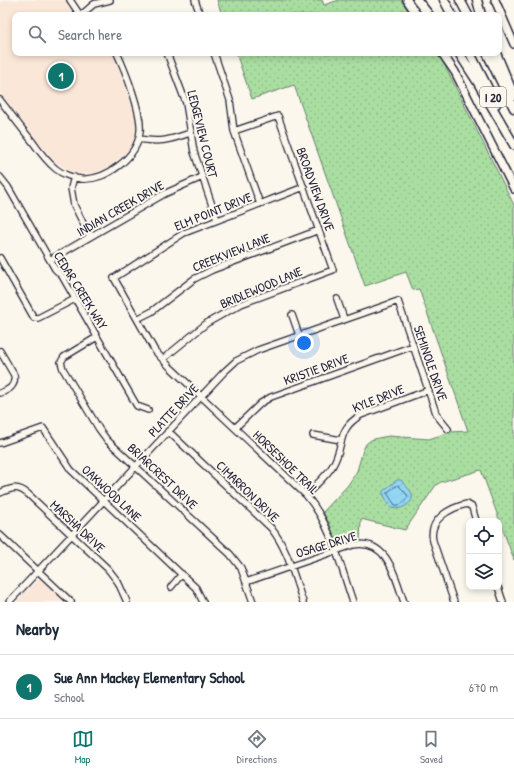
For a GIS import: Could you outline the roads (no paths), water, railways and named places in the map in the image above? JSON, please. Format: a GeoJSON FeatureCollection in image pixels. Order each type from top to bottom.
{"type":"FeatureCollection","features":[{"type":"Feature","properties":{"kind":"highway"},"geometry":{"type":"LineString","coordinates":[[417,0],[427,12]]}},
{"type":"Feature","properties":{"kind":"highway"},"geometry":{"type":"LineString","coordinates":[[444,0],[450,12]]}},
{"type":"Feature","properties":{"kind":"highway"},"geometry":{"type":"LineString","coordinates":[[460,0],[466,12]]}},
{"type":"Feature","properties":{"kind":"highway"},"geometry":{"type":"LineString","coordinates":[[477,0],[480,12]]}},
{"type":"Feature","properties":{"kind":"highway"},"geometry":{"type":"LineString","coordinates":[[461,56],[514,144]]}},
{"type":"Feature","properties":{"kind":"highway","name":"I 20"},"geometry":{"type":"LineString","coordinates":[[472,56],[514,141]]}},
{"type":"Feature","properties":{"kind":"highway","name":"I 20"},"geometry":{"type":"LineString","coordinates":[[488,56],[514,108]]}},
{"type":"Feature","properties":{"kind":"highway"},"geometry":{"type":"LineString","coordinates":[[497,56],[514,96]]}},
{"type":"Feature","properties":{"kind":"main road"},"geometry":{"type":"LineString","coordinates":[[407,0],[415,12]]}},
{"type":"Feature","properties":{"kind":"main road"},"geometry":{"type":"LineString","coordinates":[[495,0],[500,12]]}},
{"type":"Feature","properties":{"kind":"main road"},"geometry":{"type":"LineString","coordinates":[[502,16],[514,44]]}},
{"type":"Feature","properties":{"kind":"main road"},"geometry":{"type":"LineString","coordinates":[[444,56],[460,83],[514,189]]}},
{"type":"Feature","properties":{"kind":"street"},"geometry":{"type":"LineString","coordinates":[[70,0],[78,12]]}},
{"type":"Feature","properties":{"kind":"street"},"geometry":{"type":"LineString","coordinates":[[84,12],[94,4],[110,0]]}},
{"type":"Feature","properties":{"kind":"street"},"geometry":{"type":"LineString","coordinates":[[195,0],[199,12]]}},
{"type":"Feature","properties":{"kind":"street"},"geometry":{"type":"LineString","coordinates":[[0,100],[45,159],[56,169],[69,176],[81,179],[94,178],[106,174],[128,157],[135,148],[140,132],[138,112],[118,56]]}},
{"type":"Feature","properties":{"kind":"street","name":"LEDGEVIEW COURT"},"geometry":{"type":"LineString","coordinates":[[168,56],[186,103],[194,152],[217,220]]}},
{"type":"Feature","properties":{"kind":"street"},"geometry":{"type":"LineString","coordinates":[[215,56],[230,100],[234,131],[260,204]]}},
{"type":"Feature","properties":{"kind":"street","name":"BROADVIEW DRIVE"},"geometry":{"type":"LineString","coordinates":[[234,131],[278,116],[333,270]]}},
{"type":"Feature","properties":{"kind":"street"},"geometry":{"type":"LineString","coordinates":[[139,139],[152,142],[162,141],[190,133]]}},
{"type":"Feature","properties":{"kind":"street","name":"CEDAR CREEK WAY"},"geometry":{"type":"LineString","coordinates":[[0,177],[8,187],[55,269],[62,276],[136,406],[148,410]]}},
{"type":"Feature","properties":{"kind":"street"},"geometry":{"type":"LineString","coordinates":[[74,177],[71,188],[74,205],[90,237]]}},
{"type":"Feature","properties":{"kind":"street","name":"INDIAN CREEK DRIVE"},"geometry":{"type":"LineString","coordinates":[[50,260],[164,194],[202,177]]}},
{"type":"Feature","properties":{"kind":"street","name":"ELM POINT DRIVE"},"geometry":{"type":"LineString","coordinates":[[114,278],[184,233],[304,187]]}},
{"type":"Feature","properties":{"kind":"street","name":"CREEKVIEW LANE"},"geometry":{"type":"LineString","coordinates":[[137,319],[151,312],[194,279],[212,270],[319,230]]}},
{"type":"Feature","properties":{"kind":"street"},"geometry":{"type":"LineString","coordinates":[[0,258],[34,318],[38,318],[75,299]]}},
{"type":"Feature","properties":{"kind":"street","name":"BRIDLEWOOD LANE"},"geometry":{"type":"LineString","coordinates":[[163,359],[208,323],[241,304],[333,270]]}},
{"type":"Feature","properties":{"kind":"street","name":"HORSESHOE TRAIL"},"geometry":{"type":"LineString","coordinates":[[114,278],[155,351],[306,495],[315,506],[324,520],[353,602]]}},
{"type":"Feature","properties":{"kind":"street"},"geometry":{"type":"LineString","coordinates":[[337,299],[344,318]]}},
{"type":"Feature","properties":{"kind":"street","name":"PLATTE DRIVE"},"geometry":{"type":"LineString","coordinates":[[9,602],[168,431],[236,361],[258,350],[344,318],[398,301]]}},
{"type":"Feature","properties":{"kind":"street","name":"SEMINOLE DRIVE"},"geometry":{"type":"LineString","coordinates":[[398,301],[439,418],[448,429]]}},
{"type":"Feature","properties":{"kind":"street"},"geometry":{"type":"LineString","coordinates":[[292,315],[299,335]]}},
{"type":"Feature","properties":{"kind":"street","name":"BRIARCREST DRIVE"},"geometry":{"type":"LineString","coordinates":[[97,337],[64,357],[62,362],[63,369],[107,440],[136,465],[230,554],[241,568],[253,602]]}},
{"type":"Feature","properties":{"kind":"street","name":"KRISTIE DRIVE"},"geometry":{"type":"LineString","coordinates":[[235,428],[261,403],[271,397],[413,346]]}},
{"type":"Feature","properties":{"kind":"street"},"geometry":{"type":"LineString","coordinates":[[0,351],[14,375],[14,383],[10,389],[0,393]]}},
{"type":"Feature","properties":{"kind":"street","name":"KYLE DRIVE"},"geometry":{"type":"LineString","coordinates":[[306,495],[333,466],[338,454],[341,440],[348,425],[361,415],[429,390]]}},
{"type":"Feature","properties":{"kind":"street","name":"OAKWOOD LANE"},"geometry":{"type":"LineString","coordinates":[[0,443],[43,428],[66,465],[182,574],[196,588],[203,602]]}},
{"type":"Feature","properties":{"kind":"street","name":"CIMARRON DRIVE"},"geometry":{"type":"LineString","coordinates":[[168,431],[279,537],[291,566],[303,602]]}},
{"type":"Feature","properties":{"kind":"street"},"geometry":{"type":"LineString","coordinates":[[313,435],[341,440]]}},
{"type":"Feature","properties":{"kind":"street","name":"MARSHA DRIVE"},"geometry":{"type":"LineString","coordinates":[[0,493],[15,488],[22,488],[108,569],[118,582],[127,602]]}},
{"type":"Feature","properties":{"kind":"street"},"geometry":{"type":"LineString","coordinates":[[454,602],[433,541],[432,530],[447,511],[467,504],[472,507],[475,518]]}},
{"type":"Feature","properties":{"kind":"street"},"geometry":{"type":"LineString","coordinates":[[0,534],[71,602]]}},
{"type":"Feature","properties":{"kind":"street","name":"OSAGE DRIVE"},"geometry":{"type":"LineString","coordinates":[[246,582],[336,551],[359,544],[368,544],[380,551],[389,561],[404,602]]}},
{"type":"Feature","properties":{"kind":"street"},"geometry":{"type":"LineString","coordinates":[[171,587],[182,574]]}},
{"type":"Feature","properties":{"kind":"street"},"geometry":{"type":"LineString","coordinates":[[499,590],[504,602]]}},
{"type":"Feature","properties":{"kind":"water"},"geometry":{"type":"Polygon","coordinates":[[[397,480],[401,480],[411,492],[412,498],[406,506],[394,509],[391,508],[383,494],[383,491],[397,480]]]}},
{"type":"Feature","properties":{"kind":"place","name":"Sue Ann Mackey Elementary School"},"geometry":{"type":"Point","coordinates":[61,76]}}]}
